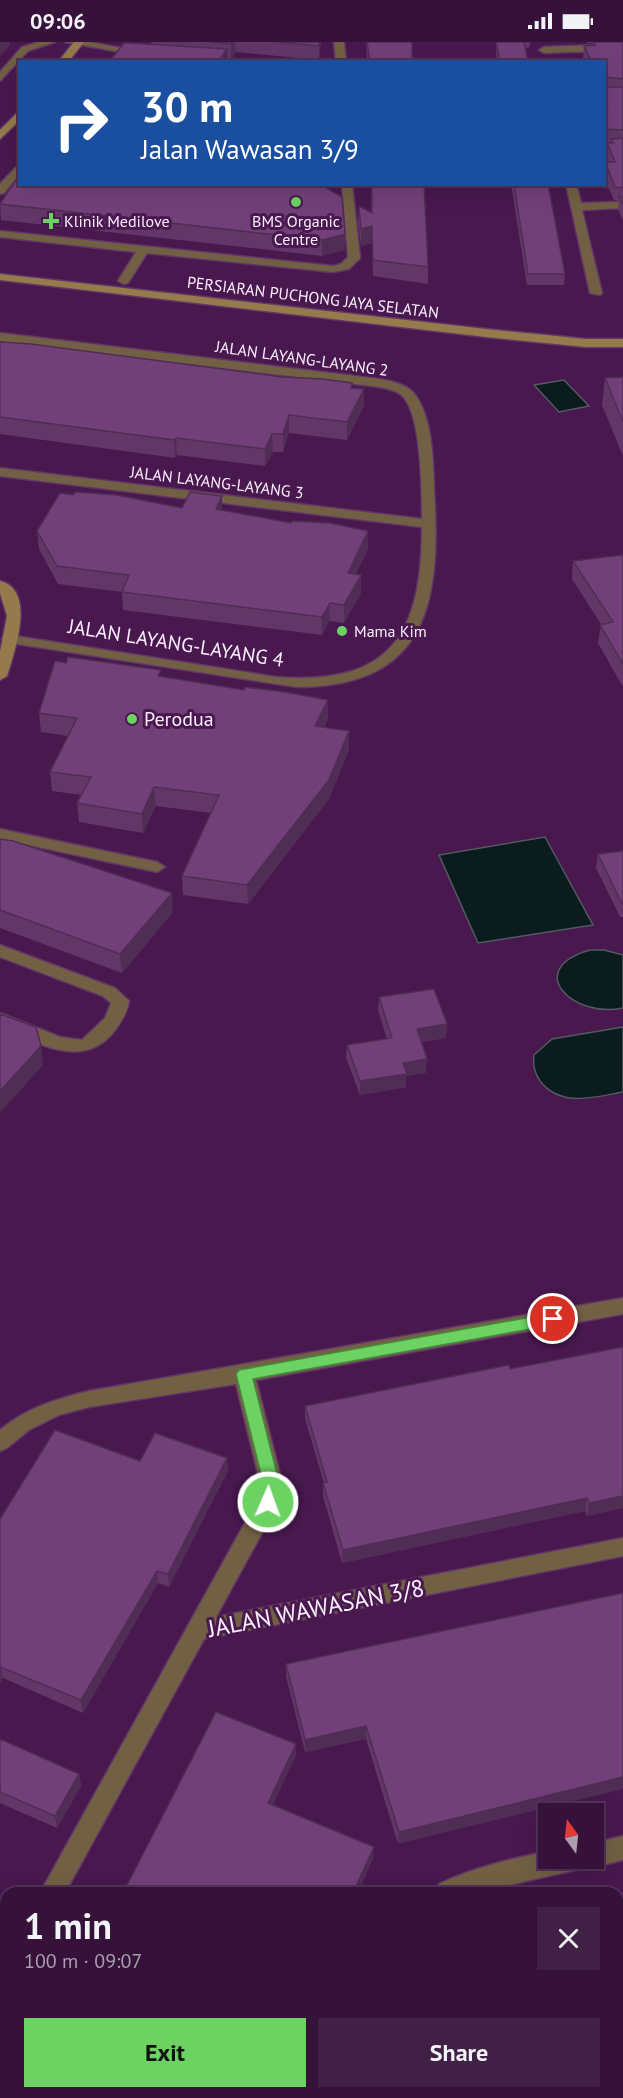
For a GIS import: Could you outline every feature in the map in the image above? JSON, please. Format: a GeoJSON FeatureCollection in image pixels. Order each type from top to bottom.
{"type":"FeatureCollection","features":[{"type":"Feature","properties":{"kind":"main road"},"geometry":{"type":"LineString","coordinates":[[63,60],[76,42]]}},
{"type":"Feature","properties":{"kind":"main road"},"geometry":{"type":"LineString","coordinates":[[0,136],[18,115]]}},
{"type":"Feature","properties":{"kind":"main road","name":"PERSIARAN PUCHONG JAYA SELATAN"},"geometry":{"type":"LineString","coordinates":[[0,267],[501,323],[623,332]]}},
{"type":"Feature","properties":{"kind":"main road","name":"PERSIARAN PUCHONG JAYA SELATAN"},"geometry":{"type":"LineString","coordinates":[[0,279],[49,282],[486,333],[586,343],[623,343]]}},
{"type":"Feature","properties":{"kind":"main road"},"geometry":{"type":"LineString","coordinates":[[0,585],[12,601],[15,614],[0,676]]}},
{"type":"Feature","properties":{"kind":"street"},"geometry":{"type":"LineString","coordinates":[[0,78],[23,46],[50,42]]}},
{"type":"Feature","properties":{"kind":"street"},"geometry":{"type":"LineString","coordinates":[[76,42],[123,51],[156,54]]}},
{"type":"Feature","properties":{"kind":"street"},"geometry":{"type":"LineString","coordinates":[[115,60],[130,42]]}},
{"type":"Feature","properties":{"kind":"street"},"geometry":{"type":"LineString","coordinates":[[339,42],[340,60]]}},
{"type":"Feature","properties":{"kind":"street"},"geometry":{"type":"LineString","coordinates":[[543,46],[623,47]]}},
{"type":"Feature","properties":{"kind":"street"},"geometry":{"type":"LineString","coordinates":[[190,57],[217,60]]}},
{"type":"Feature","properties":{"kind":"street"},"geometry":{"type":"LineString","coordinates":[[606,147],[623,146]]}},
{"type":"Feature","properties":{"kind":"street"},"geometry":{"type":"LineString","coordinates":[[0,191],[18,168]]}},
{"type":"Feature","properties":{"kind":"street"},"geometry":{"type":"LineString","coordinates":[[0,234],[321,269],[345,267],[354,258],[342,197],[346,186]]}},
{"type":"Feature","properties":{"kind":"street"},"geometry":{"type":"LineString","coordinates":[[571,186],[596,293]]}},
{"type":"Feature","properties":{"kind":"street"},"geometry":{"type":"LineString","coordinates":[[575,207],[623,205]]}},
{"type":"Feature","properties":{"kind":"street"},"geometry":{"type":"LineString","coordinates":[[124,281],[143,250]]}},
{"type":"Feature","properties":{"kind":"street","name":"JALAN LAYANG-LAYANG 2"},"geometry":{"type":"LineString","coordinates":[[0,337],[369,381],[407,392],[414,401],[426,460],[429,524],[424,598],[420,613],[389,658],[377,668],[338,681]]}},
{"type":"Feature","properties":{"kind":"street","name":"JALAN LAYANG-LAYANG 3"},"geometry":{"type":"LineString","coordinates":[[0,472],[429,524]]}},
{"type":"Feature","properties":{"kind":"street","name":"JALAN LAYANG-LAYANG 4"},"geometry":{"type":"LineString","coordinates":[[9,639],[289,682],[338,681]]}},
{"type":"Feature","properties":{"kind":"street"},"geometry":{"type":"LineString","coordinates":[[0,834],[157,867]]}},
{"type":"Feature","properties":{"kind":"street"},"geometry":{"type":"LineString","coordinates":[[0,951],[109,992],[120,1000],[119,1009],[113,1021],[97,1038],[86,1045],[72,1047],[0,1019]]}},
{"type":"Feature","properties":{"kind":"street"},"geometry":{"type":"LineString","coordinates":[[0,1442],[22,1424],[54,1408],[89,1399],[244,1374],[623,1306]]}},
{"type":"Feature","properties":{"kind":"street"},"geometry":{"type":"LineString","coordinates":[[196,1631],[268,1502],[270,1478],[244,1374]]}},
{"type":"Feature","properties":{"kind":"street","name":"JALAN WAWASAN 3/8"},"geometry":{"type":"LineString","coordinates":[[55,1887],[196,1631],[623,1547]]}},
{"type":"Feature","properties":{"kind":"street"},"geometry":{"type":"LineString","coordinates":[[604,1852],[623,1848]]}},
{"type":"Feature","properties":{"kind":"street"},"geometry":{"type":"LineString","coordinates":[[458,1887],[538,1866]]}},
{"type":"Feature","properties":{"kind":"shaded area"},"geometry":{"type":"Polygon","coordinates":[[[564,380],[589,406],[559,412],[534,385],[564,380]]]}},
{"type":"Feature","properties":{"kind":"shaded area"},"geometry":{"type":"Polygon","coordinates":[[[545,837],[593,925],[478,943],[439,855],[545,837]]]}},
{"type":"Feature","properties":{"kind":"shaded area"},"geometry":{"type":"Polygon","coordinates":[[[590,950],[604,950],[623,955],[623,1008],[604,1009],[587,1006],[572,999],[562,990],[558,980],[560,969],[570,958],[590,950]]]}},
{"type":"Feature","properties":{"kind":"shaded area"},"geometry":{"type":"Polygon","coordinates":[[[623,1027],[623,1092],[590,1098],[568,1098],[548,1089],[536,1075],[534,1055],[552,1039],[623,1027]]]}},
{"type":"Feature","properties":{"kind":"building"},"geometry":{"type":"Polygon","coordinates":[[[277,42],[319,42],[319,46],[277,42]]]}},
{"type":"Feature","properties":{"kind":"building"},"geometry":{"type":"Polygon","coordinates":[[[367,42],[412,42],[412,58],[418,58],[418,60],[370,60],[367,42]]]}},
{"type":"Feature","properties":{"kind":"building"},"geometry":{"type":"Polygon","coordinates":[[[496,42],[524,42],[528,60],[500,60],[496,42]]]}},
{"type":"Feature","properties":{"kind":"building"},"geometry":{"type":"Polygon","coordinates":[[[594,42],[623,42],[623,79],[606,77],[606,60],[591,60],[584,46],[595,45],[594,42]]]}},
{"type":"Feature","properties":{"kind":"building"},"geometry":{"type":"Polygon","coordinates":[[[124,43],[227,49],[219,60],[111,60],[124,43]]]}},
{"type":"Feature","properties":{"kind":"building"},"geometry":{"type":"Polygon","coordinates":[[[606,87],[623,87],[623,130],[606,129],[606,109],[608,109],[606,87]]]}},
{"type":"Feature","properties":{"kind":"building"},"geometry":{"type":"Polygon","coordinates":[[[623,138],[623,188],[615,187],[606,164],[606,162],[615,162],[607,143],[613,143],[611,139],[623,138]]]}},
{"type":"Feature","properties":{"kind":"building"},"geometry":{"type":"Polygon","coordinates":[[[18,177],[18,186],[323,186],[342,197],[345,234],[322,240],[0,204],[18,177]]]}},
{"type":"Feature","properties":{"kind":"building"},"geometry":{"type":"Polygon","coordinates":[[[372,186],[424,186],[428,267],[373,260],[372,226],[361,229],[359,206],[372,213],[372,186]]]}},
{"type":"Feature","properties":{"kind":"building"},"geometry":{"type":"Polygon","coordinates":[[[514,186],[548,186],[565,274],[528,274],[514,186]]]}},
{"type":"Feature","properties":{"kind":"building"},"geometry":{"type":"Polygon","coordinates":[[[0,342],[31,344],[282,377],[323,379],[352,383],[351,388],[364,389],[347,422],[289,415],[283,434],[272,434],[265,449],[176,438],[174,440],[0,417],[0,342]]]}},
{"type":"Feature","properties":{"kind":"building"},"geometry":{"type":"Polygon","coordinates":[[[623,377],[623,422],[605,378],[623,377]]]}},
{"type":"Feature","properties":{"kind":"building"},"geometry":{"type":"Polygon","coordinates":[[[76,492],[116,495],[182,508],[190,492],[222,496],[216,509],[291,523],[293,521],[330,523],[368,531],[348,573],[361,575],[344,605],[330,603],[322,617],[122,592],[129,575],[57,566],[37,531],[60,493],[73,495],[76,492]]]}},
{"type":"Feature","properties":{"kind":"building"},"geometry":{"type":"Polygon","coordinates":[[[622,555],[623,664],[600,625],[613,622],[573,561],[622,555]]]}},
{"type":"Feature","properties":{"kind":"building"},"geometry":{"type":"Polygon","coordinates":[[[68,657],[161,670],[158,676],[244,690],[245,687],[285,692],[328,700],[315,726],[349,731],[329,780],[247,885],[182,876],[219,795],[154,787],[142,814],[77,803],[91,777],[50,772],[77,718],[39,713],[55,661],[66,663],[68,657]]]}},
{"type":"Feature","properties":{"kind":"building"},"geometry":{"type":"Polygon","coordinates":[[[0,839],[13,841],[172,893],[120,954],[0,910],[0,839]]]}},
{"type":"Feature","properties":{"kind":"building"},"geometry":{"type":"Polygon","coordinates":[[[623,851],[623,904],[622,904],[598,854],[623,851]]]}},
{"type":"Feature","properties":{"kind":"building"},"geometry":{"type":"Polygon","coordinates":[[[434,989],[447,1024],[417,1029],[427,1059],[403,1063],[407,1074],[360,1081],[347,1045],[392,1038],[379,997],[434,989]]]}},
{"type":"Feature","properties":{"kind":"building"},"geometry":{"type":"Polygon","coordinates":[[[0,1014],[36,1027],[41,1046],[0,1091],[0,1014]]]}},
{"type":"Feature","properties":{"kind":"building"},"geometry":{"type":"Polygon","coordinates":[[[623,1347],[623,1496],[589,1503],[587,1498],[343,1550],[323,1483],[327,1482],[305,1406],[509,1365],[510,1369],[623,1347]]]}},
{"type":"Feature","properties":{"kind":"building"},"geometry":{"type":"Polygon","coordinates":[[[55,1430],[140,1461],[155,1433],[227,1458],[168,1574],[157,1571],[81,1700],[0,1667],[0,1519],[55,1430]]]}},
{"type":"Feature","properties":{"kind":"building"},"geometry":{"type":"Polygon","coordinates":[[[623,1593],[623,1777],[399,1832],[366,1726],[305,1740],[286,1664],[623,1593]]]}},
{"type":"Feature","properties":{"kind":"building"},"geometry":{"type":"Polygon","coordinates":[[[216,1712],[296,1744],[268,1803],[374,1847],[356,1887],[126,1887],[216,1712]]]}},
{"type":"Feature","properties":{"kind":"building"},"geometry":{"type":"Polygon","coordinates":[[[0,1739],[79,1774],[55,1816],[0,1792],[0,1739]]]}},
{"type":"Feature","properties":{"kind":"place","name":"BMS Organic Centre"},"geometry":{"type":"Point","coordinates":[296,202]}},
{"type":"Feature","properties":{"kind":"place","name":"Klinik Medilove"},"geometry":{"type":"Point","coordinates":[51,221]}},
{"type":"Feature","properties":{"kind":"place","name":"Mama Kim"},"geometry":{"type":"Point","coordinates":[342,631]}},
{"type":"Feature","properties":{"kind":"place","name":"Perodua"},"geometry":{"type":"Point","coordinates":[132,719]}},
{"type":"Feature","properties":{"kind":"route"},"geometry":{"type":"LineString","coordinates":[[268,1502],[270,1478],[244,1374],[553,1319]]}}]}
